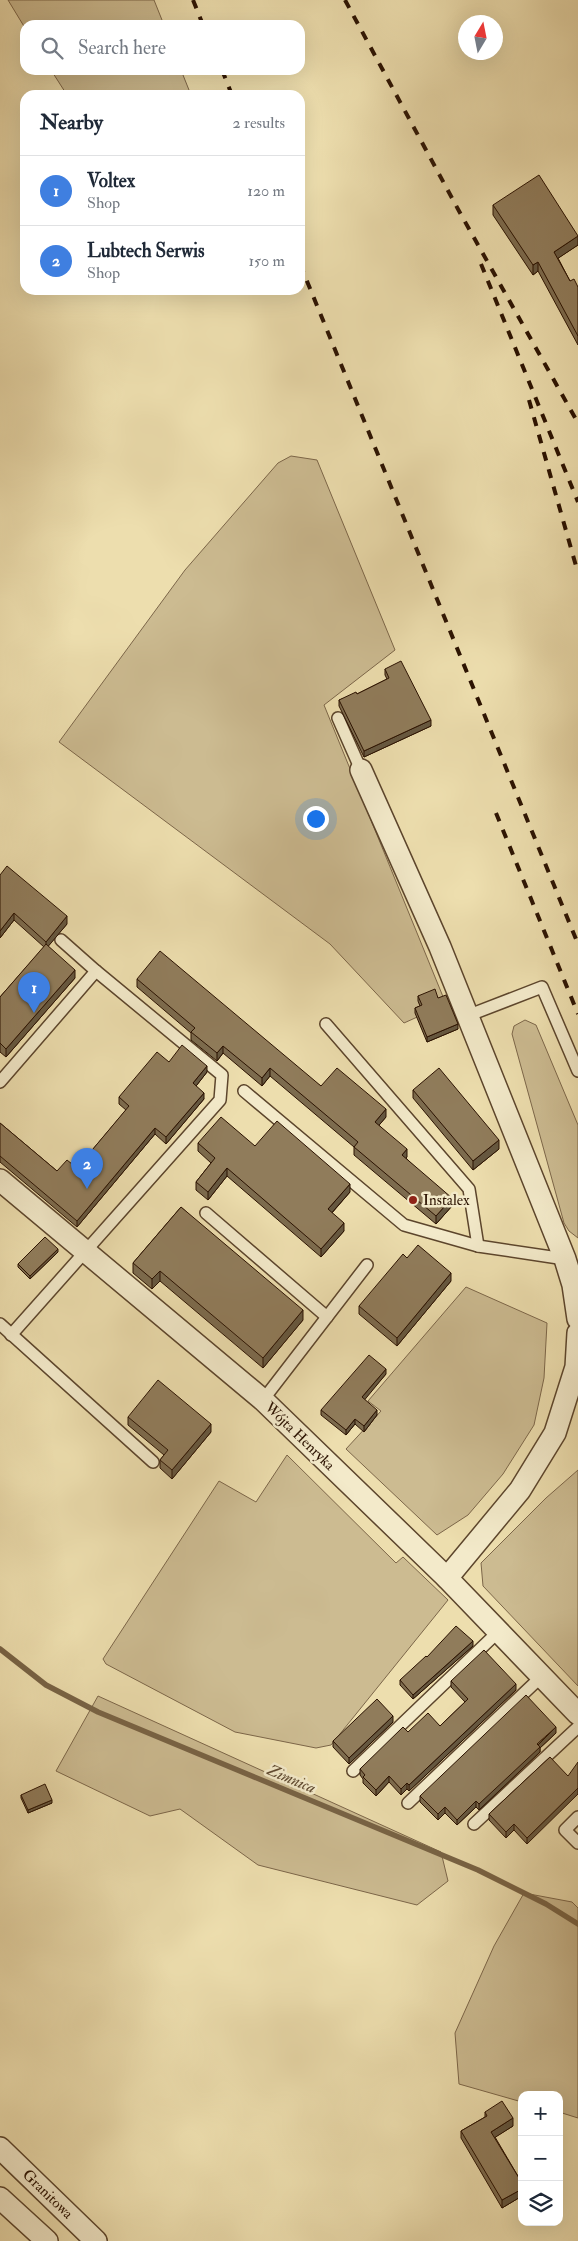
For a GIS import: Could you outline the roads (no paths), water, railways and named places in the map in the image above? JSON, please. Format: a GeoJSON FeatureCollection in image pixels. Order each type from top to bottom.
{"type":"FeatureCollection","features":[{"type":"Feature","properties":{"kind":"street"},"geometry":{"type":"LineString","coordinates":[[361,770],[440,947],[576,1282],[578,1319]]}},
{"type":"Feature","properties":{"kind":"street","name":"Wójta Henryka"},"geometry":{"type":"LineString","coordinates":[[0,1180],[262,1400],[447,1578],[578,1714]]}},
{"type":"Feature","properties":{"kind":"street"},"geometry":{"type":"LineString","coordinates":[[447,1578],[520,1490],[556,1433],[576,1367],[578,1334]]}},
{"type":"Feature","properties":{"kind":"street","name":"Granitowa"},"geometry":{"type":"LineString","coordinates":[[0,2148],[96,2241]]}},
{"type":"Feature","properties":{"kind":"street"},"geometry":{"type":"LineString","coordinates":[[0,2198],[47,2241]]}},
{"type":"Feature","properties":{"kind":"lane"},"geometry":{"type":"LineString","coordinates":[[338,718],[361,770]]}},
{"type":"Feature","properties":{"kind":"lane"},"geometry":{"type":"LineString","coordinates":[[11,1335],[220,1100],[222,1075],[61,940]]}},
{"type":"Feature","properties":{"kind":"lane"},"geometry":{"type":"LineString","coordinates":[[0,1082],[96,971]]}},
{"type":"Feature","properties":{"kind":"lane"},"geometry":{"type":"LineString","coordinates":[[467,1016],[542,987],[578,1071]]}},
{"type":"Feature","properties":{"kind":"lane"},"geometry":{"type":"LineString","coordinates":[[326,1024],[469,1189],[478,1246]]}},
{"type":"Feature","properties":{"kind":"lane"},"geometry":{"type":"LineString","coordinates":[[244,1091],[404,1225],[478,1246],[565,1258]]}},
{"type":"Feature","properties":{"kind":"lane"},"geometry":{"type":"LineString","coordinates":[[206,1213],[327,1318]]}},
{"type":"Feature","properties":{"kind":"lane"},"geometry":{"type":"LineString","coordinates":[[262,1400],[367,1265]]}},
{"type":"Feature","properties":{"kind":"lane"},"geometry":{"type":"LineString","coordinates":[[0,1324],[153,1462]]}},
{"type":"Feature","properties":{"kind":"lane"},"geometry":{"type":"LineString","coordinates":[[353,1771],[499,1632]]}},
{"type":"Feature","properties":{"kind":"lane"},"geometry":{"type":"LineString","coordinates":[[408,1803],[542,1676]]}},
{"type":"Feature","properties":{"kind":"lane"},"geometry":{"type":"LineString","coordinates":[[474,1824],[578,1726]]}},
{"type":"Feature","properties":{"kind":"lane"},"geometry":{"type":"LineString","coordinates":[[578,1817],[565,1830],[578,1843]]}},
{"type":"Feature","properties":{"kind":"waterway","name":"Zimnica"},"geometry":{"type":"LineString","coordinates":[[0,1649],[46,1685],[98,1712],[478,1870],[546,1904],[578,1924]]}},
{"type":"Feature","properties":{"kind":"railway"},"geometry":{"type":"LineString","coordinates":[[193,0],[201,20]]}},
{"type":"Feature","properties":{"kind":"railway"},"geometry":{"type":"LineString","coordinates":[[345,0],[459,211],[578,423]]}},
{"type":"Feature","properties":{"kind":"railway"},"geometry":{"type":"LineString","coordinates":[[224,75],[230,90]]}},
{"type":"Feature","properties":{"kind":"railway"},"geometry":{"type":"LineString","coordinates":[[481,264],[578,502]]}},
{"type":"Feature","properties":{"kind":"railway"},"geometry":{"type":"LineString","coordinates":[[305,276],[578,944]]}},
{"type":"Feature","properties":{"kind":"railway"},"geometry":{"type":"LineString","coordinates":[[529,400],[578,573]]}},
{"type":"Feature","properties":{"kind":"railway"},"geometry":{"type":"LineString","coordinates":[[496,813],[578,1014]]}},
{"type":"Feature","properties":{"kind":"place","name":"Voltex"},"geometry":{"type":"Point","coordinates":[34,1013]}},
{"type":"Feature","properties":{"kind":"place","name":"Lubtech Serwis"},"geometry":{"type":"Point","coordinates":[87,1189]}},
{"type":"Feature","properties":{"kind":"place","name":"Instalex"},"geometry":{"type":"Point","coordinates":[413,1200]}}]}
